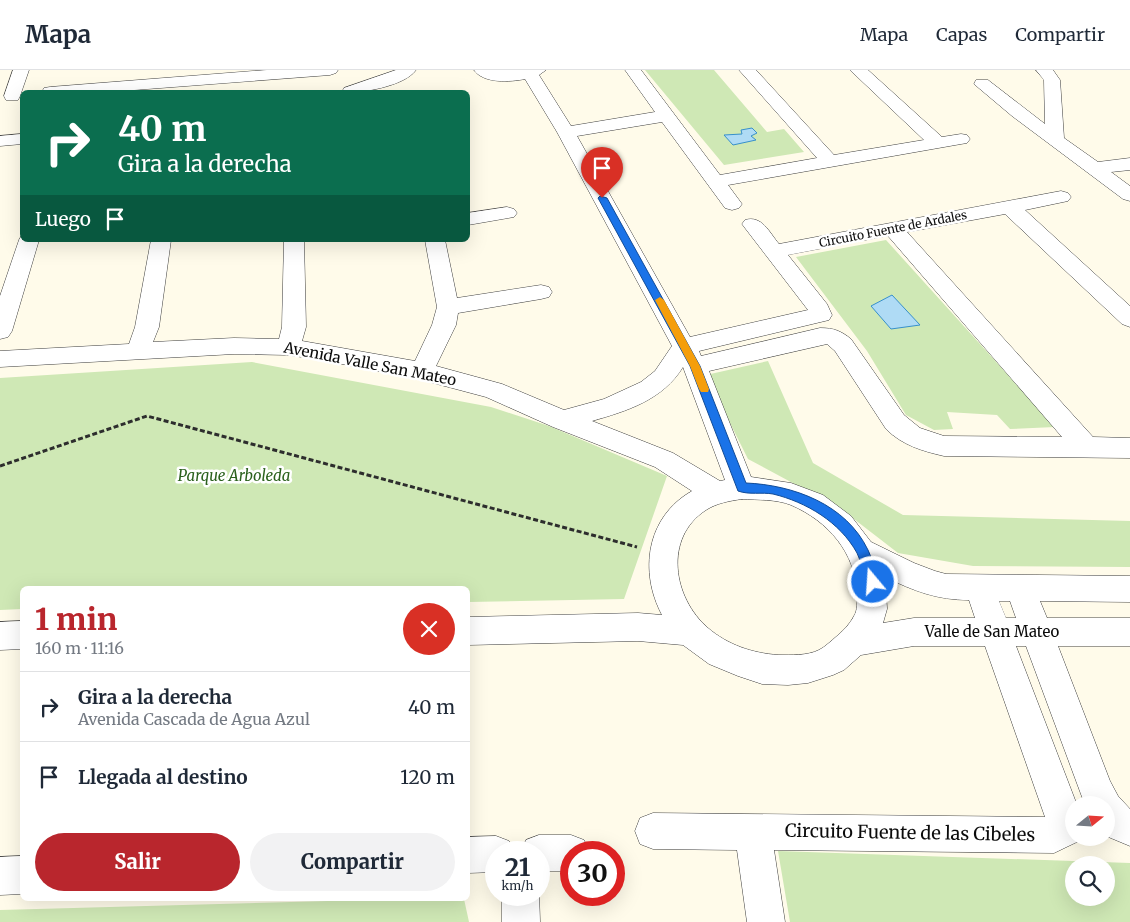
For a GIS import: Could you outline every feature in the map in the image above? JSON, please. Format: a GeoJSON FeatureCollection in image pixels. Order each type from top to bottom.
{"type":"FeatureCollection","features":[{"type":"Feature","properties":{"kind":"street"},"geometry":{"type":"LineString","coordinates":[[12,96],[21,70]]}},
{"type":"Feature","properties":{"kind":"street"},"geometry":{"type":"LineString","coordinates":[[74,90],[319,70],[333,88]]}},
{"type":"Feature","properties":{"kind":"street"},"geometry":{"type":"LineString","coordinates":[[356,90],[393,78],[408,70]]}},
{"type":"Feature","properties":{"kind":"street"},"geometry":{"type":"LineString","coordinates":[[482,70],[507,76],[534,72],[690,356],[729,490]]}},
{"type":"Feature","properties":{"kind":"street"},"geometry":{"type":"LineString","coordinates":[[633,70],[732,204]]}},
{"type":"Feature","properties":{"kind":"street"},"geometry":{"type":"LineString","coordinates":[[747,70],[830,162]]}},
{"type":"Feature","properties":{"kind":"street"},"geometry":{"type":"LineString","coordinates":[[858,70],[938,143]]}},
{"type":"Feature","properties":{"kind":"street"},"geometry":{"type":"LineString","coordinates":[[1044,70],[1052,80],[1055,138]]}},
{"type":"Feature","properties":{"kind":"street"},"geometry":{"type":"LineString","coordinates":[[393,78],[409,90]]}},
{"type":"Feature","properties":{"kind":"street"},"geometry":{"type":"LineString","coordinates":[[982,84],[1039,129],[1055,138],[1130,195]]}},
{"type":"Feature","properties":{"kind":"street"},"geometry":{"type":"LineString","coordinates":[[562,124],[660,109]]}},
{"type":"Feature","properties":{"kind":"street"},"geometry":{"type":"LineString","coordinates":[[714,182],[962,139]]}},
{"type":"Feature","properties":{"kind":"street"},"geometry":{"type":"LineString","coordinates":[[0,142],[20,140]]}},
{"type":"Feature","properties":{"kind":"street"},"geometry":{"type":"LineString","coordinates":[[1095,168],[1130,164]]}},
{"type":"Feature","properties":{"kind":"street","name":"Circuito Fuente de Ardales"},"geometry":{"type":"LineString","coordinates":[[775,251],[1061,197]]}},
{"type":"Feature","properties":{"kind":"street"},"geometry":{"type":"LineString","coordinates":[[1010,206],[1130,319]]}},
{"type":"Feature","properties":{"kind":"street"},"geometry":{"type":"LineString","coordinates":[[470,219],[507,213]]}},
{"type":"Feature","properties":{"kind":"street"},"geometry":{"type":"LineString","coordinates":[[752,224],[819,309],[827,326],[843,345],[895,422],[914,437],[944,446],[1130,448]]}},
{"type":"Feature","properties":{"kind":"street"},"geometry":{"type":"LineString","coordinates":[[893,229],[1087,448]]}},
{"type":"Feature","properties":{"kind":"street"},"geometry":{"type":"LineString","coordinates":[[0,331],[28,242]]}},
{"type":"Feature","properties":{"kind":"street"},"geometry":{"type":"LineString","coordinates":[[137,352],[147,327],[161,242]]}},
{"type":"Feature","properties":{"kind":"street"},"geometry":{"type":"LineString","coordinates":[[288,347],[294,327],[294,242]]}},
{"type":"Feature","properties":{"kind":"street"},"geometry":{"type":"LineString","coordinates":[[422,371],[444,325],[448,307],[436,242]]}},
{"type":"Feature","properties":{"kind":"street"},"geometry":{"type":"LineString","coordinates":[[448,307],[541,292]]}},
{"type":"Feature","properties":{"kind":"street"},"geometry":{"type":"LineString","coordinates":[[562,420],[632,398],[660,381],[690,356],[820,336],[827,326]]}},
{"type":"Feature","properties":{"kind":"street","name":"Avenida Valle San Mateo"},"geometry":{"type":"LineString","coordinates":[[0,359],[234,346],[288,347],[422,371],[494,390],[562,420],[664,460],[729,490]]}},
{"type":"Feature","properties":{"kind":"street"},"geometry":{"type":"LineString","coordinates":[[770,489],[798,496],[824,510],[846,529],[862,551],[873,582],[871,614],[855,642],[829,662],[795,670],[757,668],[721,654],[691,632],[671,603],[662,578],[662,553],[672,527],[691,506],[729,490],[770,489]]}},
{"type":"Feature","properties":{"kind":"street"},"geometry":{"type":"LineString","coordinates":[[862,551],[906,574],[926,582],[946,586],[1130,589]]}},
{"type":"Feature","properties":{"kind":"street"},"geometry":{"type":"LineString","coordinates":[[979,587],[996,632]]}},
{"type":"Feature","properties":{"kind":"street"},"geometry":{"type":"LineString","coordinates":[[1020,588],[1100,796]]}},
{"type":"Feature","properties":{"kind":"street"},"geometry":{"type":"LineString","coordinates":[[470,630],[638,627],[691,632]]}},
{"type":"Feature","properties":{"kind":"street","name":"Valle de San Mateo"},"geometry":{"type":"LineString","coordinates":[[855,642],[914,632],[1130,632]]}},
{"type":"Feature","properties":{"kind":"street","name":"Circuito Fuente de las Cibeles"},"geometry":{"type":"LineString","coordinates":[[653,831],[1054,834],[1066,828],[996,632]]}},
{"type":"Feature","properties":{"kind":"street"},"geometry":{"type":"LineString","coordinates":[[0,636],[20,636]]}},
{"type":"Feature","properties":{"kind":"street"},"geometry":{"type":"LineString","coordinates":[[753,832],[766,922]]}},
{"type":"Feature","properties":{"kind":"street"},"geometry":{"type":"LineString","coordinates":[[470,855],[485,854]]}},
{"type":"Feature","properties":{"kind":"street"},"geometry":{"type":"LineString","coordinates":[[0,876],[20,875]]}},
{"type":"Feature","properties":{"kind":"street"},"geometry":{"type":"LineString","coordinates":[[521,906],[521,922]]}},
{"type":"Feature","properties":{"kind":"path"},"geometry":{"type":"LineString","coordinates":[[0,466],[147,416],[662,553]]}},
{"type":"Feature","properties":{"kind":"green space"},"geometry":{"type":"Polygon","coordinates":[[[645,70],[714,70],[767,132],[784,129],[804,152],[724,165],[645,70]]]}},
{"type":"Feature","properties":{"kind":"green space"},"geometry":{"type":"Polygon","coordinates":[[[886,240],[1055,427],[1010,429],[997,415],[947,412],[953,429],[934,430],[906,415],[867,351],[796,257],[886,240]]]}},
{"type":"Feature","properties":{"kind":"green space"},"geometry":{"type":"Polygon","coordinates":[[[768,361],[813,463],[903,515],[1130,521],[1130,567],[973,566],[898,553],[841,509],[748,459],[706,375],[768,361]]]}},
{"type":"Feature","properties":{"kind":"green space","name":"Parque Arboleda"},"geometry":{"type":"Polygon","coordinates":[[[252,362],[491,407],[549,426],[667,476],[624,599],[470,602],[470,586],[20,586],[20,609],[0,610],[0,378],[252,362]]]}},
{"type":"Feature","properties":{"kind":"green space"},"geometry":{"type":"Polygon","coordinates":[[[778,851],[1065,861],[1065,906],[1115,906],[1115,862],[1130,863],[1130,922],[790,922],[778,851]]]}},
{"type":"Feature","properties":{"kind":"green space"},"geometry":{"type":"Polygon","coordinates":[[[329,901],[464,901],[469,922],[0,922],[0,910],[329,901]]]}},
{"type":"Feature","properties":{"kind":"water"},"geometry":{"type":"Polygon","coordinates":[[[752,128],[757,133],[751,136],[756,140],[733,145],[724,135],[742,134],[741,130],[752,128]]]}},
{"type":"Feature","properties":{"kind":"water"},"geometry":{"type":"Polygon","coordinates":[[[892,295],[920,325],[891,329],[871,306],[892,295]]]}},
{"type":"Feature","properties":{"kind":"slow traffic"},"geometry":{"type":"LineString","coordinates":[[660,300],[695,366],[704,389]]}},
{"type":"Feature","properties":{"kind":"route"},"geometry":{"type":"LineString","coordinates":[[602,198],[695,366],[742,488],[770,489],[798,496],[824,510],[846,529],[862,551],[873,582]]}}]}
